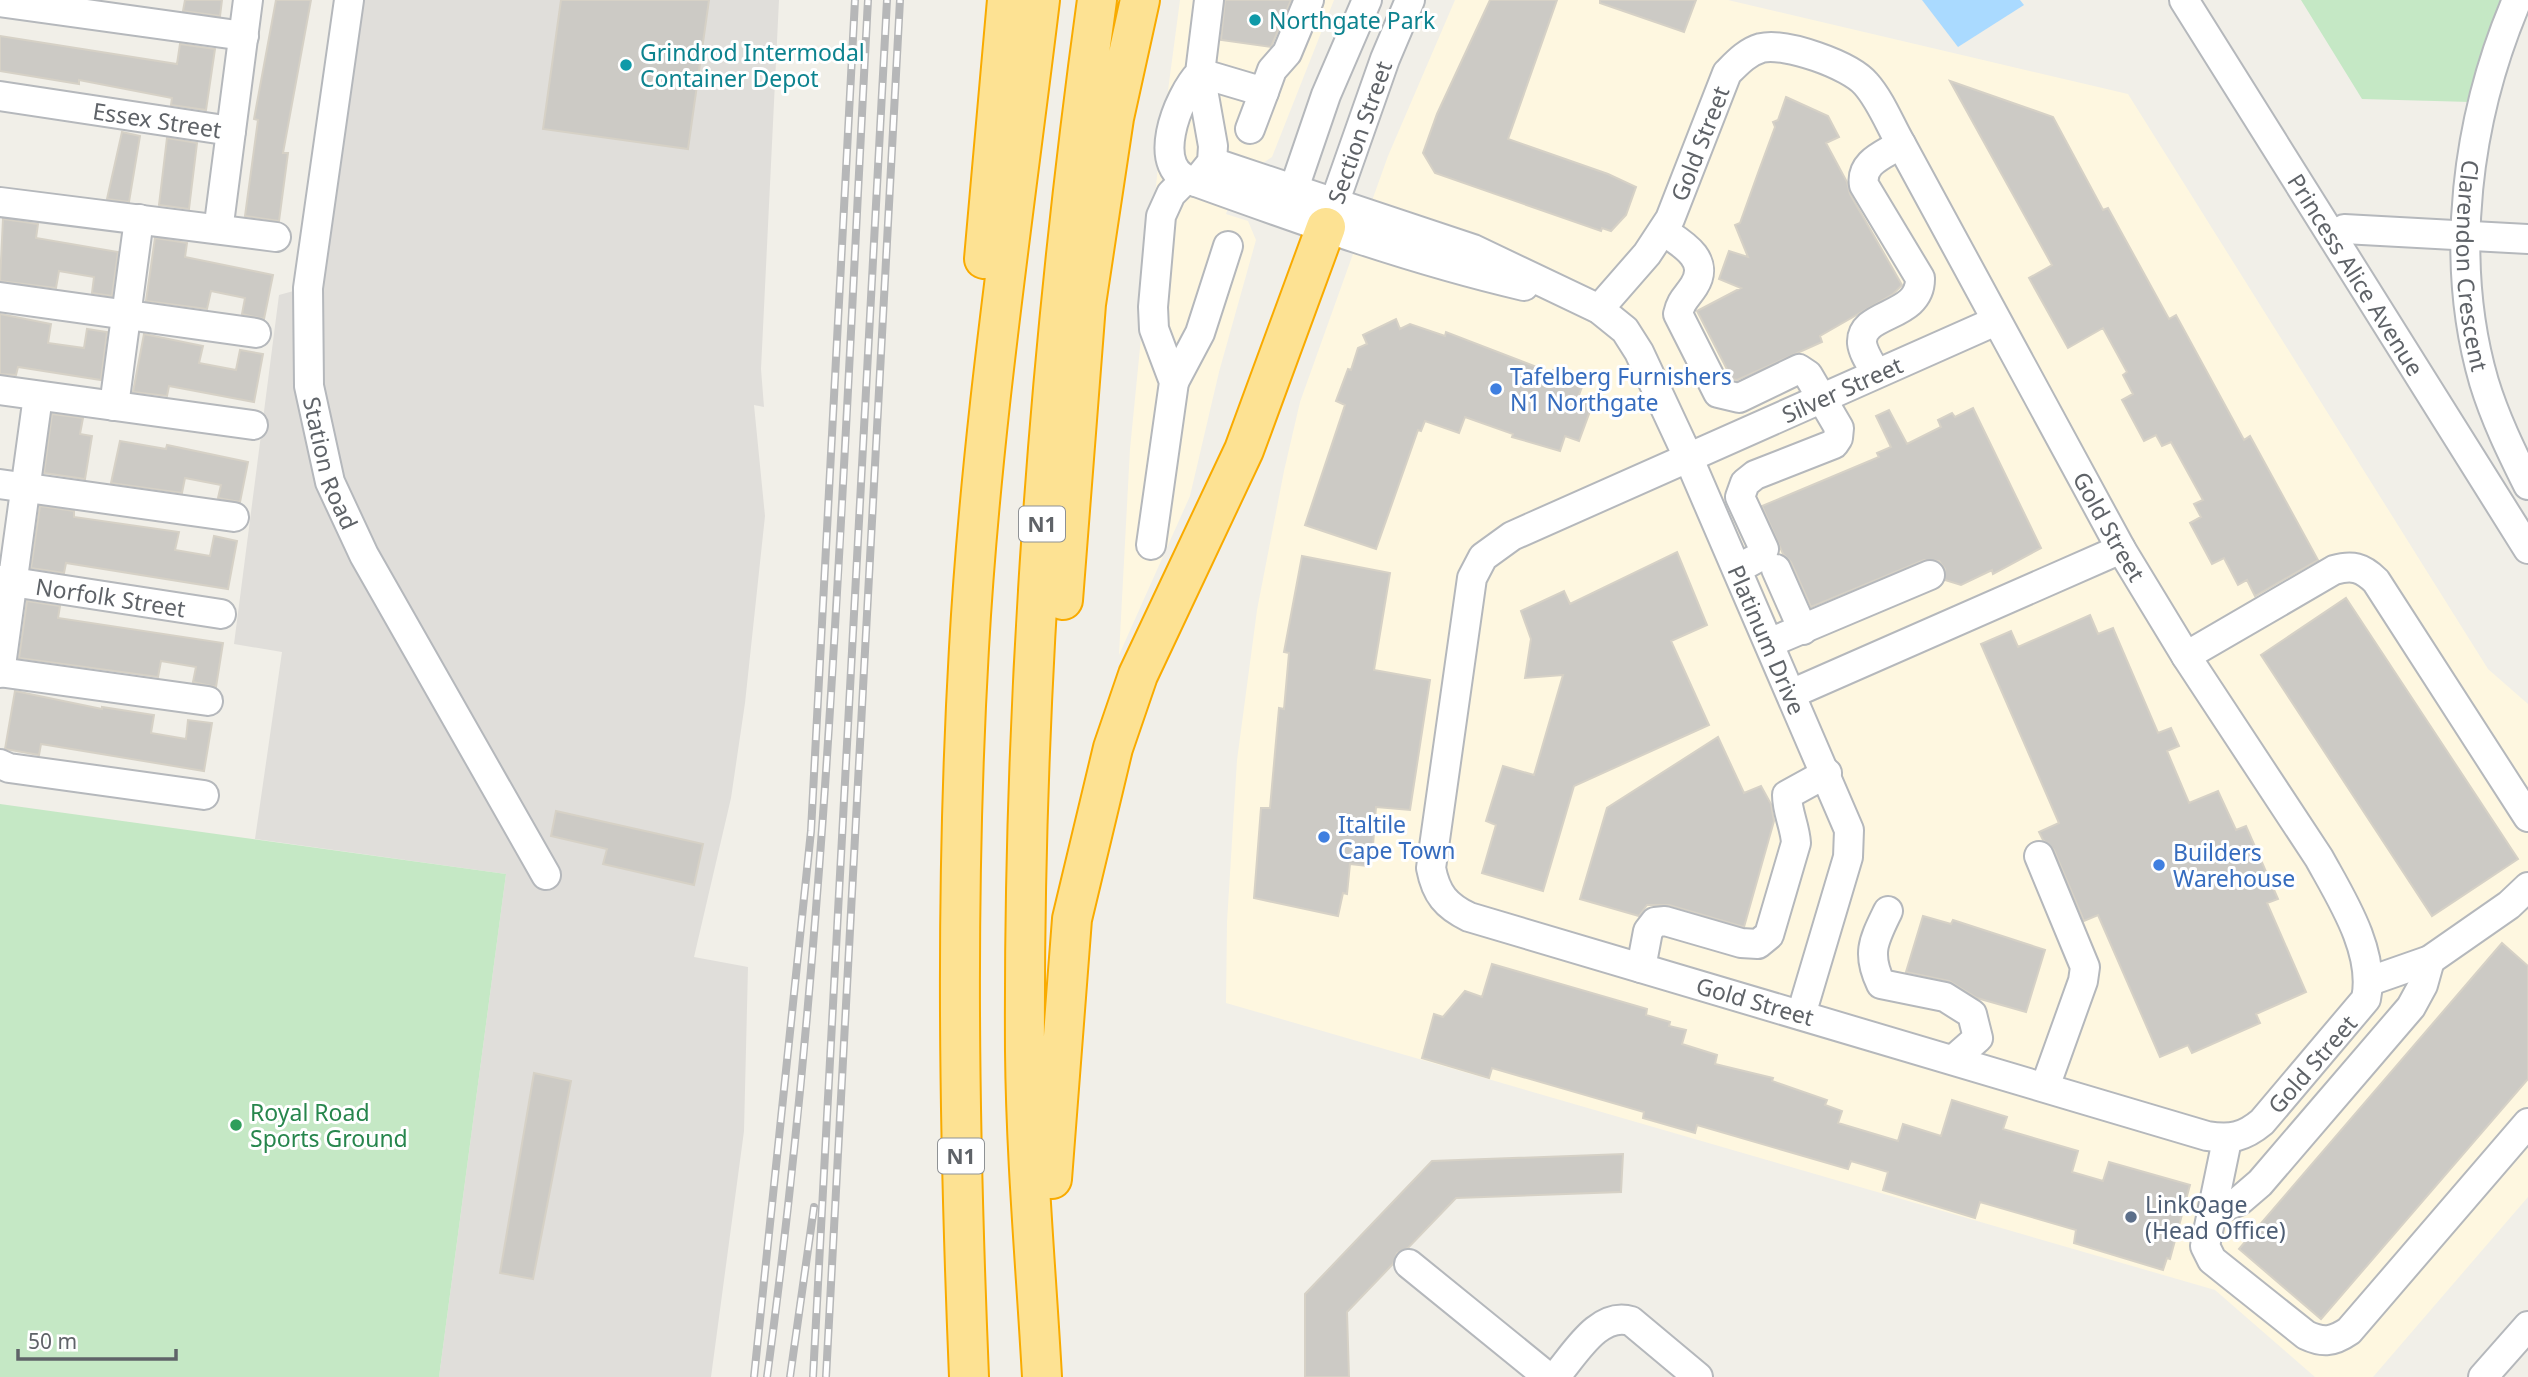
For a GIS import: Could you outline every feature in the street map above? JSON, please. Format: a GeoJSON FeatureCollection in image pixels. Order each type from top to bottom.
{"type":"FeatureCollection","features":[{"type":"Feature","properties":{"kind":"highway"},"geometry":{"type":"LineString","coordinates":[[984,481],[975,356],[1007,0]]}},
{"type":"Feature","properties":{"kind":"highway","name":"N1"},"geometry":{"type":"LineString","coordinates":[[970,1377],[961,1185],[959,935],[969,648],[984,481],[1040,0]]}},
{"type":"Feature","properties":{"kind":"highway","name":"N1"},"geometry":{"type":"LineString","coordinates":[[1042,1377],[1026,1051],[1033,667],[1048,427],[1076,155],[1097,0]]}},
{"type":"Feature","properties":{"kind":"highway"},"geometry":{"type":"LineString","coordinates":[[1026,1051],[1050,899],[1059,652],[1086,304],[1114,118],[1140,0]]}},
{"type":"Feature","properties":{"kind":"highway"},"geometry":{"type":"LineString","coordinates":[[1040,1332],[1072,919],[1107,772],[1138,675],[1244,450],[1330,215]]}},
{"type":"Feature","properties":{"kind":"street"},"geometry":{"type":"LineString","coordinates":[[231,131],[248,0]]}},
{"type":"Feature","properties":{"kind":"street","name":"Station Road"},"geometry":{"type":"LineString","coordinates":[[349,0],[308,288],[309,386],[330,482],[364,555],[546,875]]}},
{"type":"Feature","properties":{"kind":"street"},"geometry":{"type":"LineString","coordinates":[[1174,382],[1154,329],[1153,307],[1161,216],[1171,194],[1198,174],[1213,146],[1200,72],[1209,0]]}},
{"type":"Feature","properties":{"kind":"street"},"geometry":{"type":"LineString","coordinates":[[1250,129],[1272,70],[1287,53],[1309,0]]}},
{"type":"Feature","properties":{"kind":"street","name":"Section Street"},"geometry":{"type":"LineString","coordinates":[[1289,201],[1326,95],[1367,0]]}},
{"type":"Feature","properties":{"kind":"street","name":"Section Street"},"geometry":{"type":"LineString","coordinates":[[1330,215],[1385,59],[1410,0]]}},
{"type":"Feature","properties":{"kind":"street","name":"Princess Alice Avenue"},"geometry":{"type":"LineString","coordinates":[[2185,0],[2528,549]]}},
{"type":"Feature","properties":{"kind":"street","name":"Clarendon Crescent"},"geometry":{"type":"LineString","coordinates":[[2517,0],[2482,98],[2467,236],[2467,288],[2475,342],[2498,420],[2524,476]]}},
{"type":"Feature","properties":{"kind":"street"},"geometry":{"type":"LineString","coordinates":[[0,2],[244,36]]}},
{"type":"Feature","properties":{"kind":"street","name":"Gold Street"},"geometry":{"type":"LineString","coordinates":[[1588,304],[1647,254],[1670,219],[1727,74],[1744,57],[1762,48],[1789,48],[1849,70],[1866,83],[2121,549],[2186,656],[2325,870],[2365,957],[2370,981],[2366,999],[2262,1122],[2247,1134],[2227,1140],[1469,917],[1453,910],[1443,900],[1434,886],[1431,869],[1472,578],[1483,557],[1512,536],[1689,458]]}},
{"type":"Feature","properties":{"kind":"street"},"geometry":{"type":"LineString","coordinates":[[1200,72],[1264,92]]}},
{"type":"Feature","properties":{"kind":"street"},"geometry":{"type":"LineString","coordinates":[[1198,174],[1174,169],[1168,146],[1175,117],[1190,83],[1200,72]]}},
{"type":"Feature","properties":{"kind":"street","name":"Essex Street"},"geometry":{"type":"LineString","coordinates":[[0,96],[231,131],[220,216]]}},
{"type":"Feature","properties":{"kind":"street"},"geometry":{"type":"LineString","coordinates":[[1876,373],[1862,346],[1863,337],[1869,326],[1916,299],[1920,290],[1920,278],[1864,185],[1863,175],[1867,165],[1901,144]]}},
{"type":"Feature","properties":{"kind":"street","name":"Platinum Drive"},"geometry":{"type":"LineString","coordinates":[[1198,174],[1330,215],[1469,273],[1588,304],[1625,330],[1639,352],[1689,458],[1827,773],[1849,830],[1848,857],[1801,1015]]}},
{"type":"Feature","properties":{"kind":"street"},"geometry":{"type":"LineString","coordinates":[[0,202],[276,237]]}},
{"type":"Feature","properties":{"kind":"street"},"geometry":{"type":"LineString","coordinates":[[114,406],[139,219]]}},
{"type":"Feature","properties":{"kind":"street"},"geometry":{"type":"LineString","coordinates":[[2333,237],[2344,229],[2528,239]]}},
{"type":"Feature","properties":{"kind":"street"},"geometry":{"type":"LineString","coordinates":[[1662,231],[1693,252],[1698,262],[1694,286],[1681,301],[1678,314],[1718,393],[1739,398],[1799,369],[1808,375],[1839,428],[1834,444],[1755,475],[1745,483],[1740,497],[1764,549],[1761,556],[1737,569]]}},
{"type":"Feature","properties":{"kind":"street"},"geometry":{"type":"LineString","coordinates":[[1151,545],[1174,382],[1200,333],[1228,246]]}},
{"type":"Feature","properties":{"kind":"street"},"geometry":{"type":"LineString","coordinates":[[0,297],[256,332]]}},
{"type":"Feature","properties":{"kind":"street","name":"Silver Street"},"geometry":{"type":"LineString","coordinates":[[1689,458],[1996,321]]}},
{"type":"Feature","properties":{"kind":"street"},"geometry":{"type":"LineString","coordinates":[[0,390],[253,425]]}},
{"type":"Feature","properties":{"kind":"street"},"geometry":{"type":"LineString","coordinates":[[38,396],[13,485],[0,673],[208,701]]}},
{"type":"Feature","properties":{"kind":"street"},"geometry":{"type":"LineString","coordinates":[[2489,487],[2524,476]]}},
{"type":"Feature","properties":{"kind":"street"},"geometry":{"type":"LineString","coordinates":[[13,485],[234,517]]}},
{"type":"Feature","properties":{"kind":"street"},"geometry":{"type":"LineString","coordinates":[[1791,694],[2121,549]]}},
{"type":"Feature","properties":{"kind":"street"},"geometry":{"type":"LineString","coordinates":[[2186,656],[2334,570],[2349,566],[2364,570],[2376,580],[2528,817]]}},
{"type":"Feature","properties":{"kind":"street"},"geometry":{"type":"LineString","coordinates":[[1776,569],[1802,630]]}},
{"type":"Feature","properties":{"kind":"street"},"geometry":{"type":"LineString","coordinates":[[1769,643],[1930,575]]}},
{"type":"Feature","properties":{"kind":"street","name":"Norfolk Street"},"geometry":{"type":"LineString","coordinates":[[6,581],[220,614]]}},
{"type":"Feature","properties":{"kind":"street"},"geometry":{"type":"LineString","coordinates":[[0,764],[9,768],[204,795]]}},
{"type":"Feature","properties":{"kind":"street"},"geometry":{"type":"LineString","coordinates":[[1641,968],[1648,931],[1655,922],[1665,921],[1741,943],[1758,944],[1769,935],[1796,843],[1796,829],[1787,809],[1787,795],[1827,773]]}},
{"type":"Feature","properties":{"kind":"street"},"geometry":{"type":"LineString","coordinates":[[2039,856],[2085,967],[2083,981],[2045,1087]]}},
{"type":"Feature","properties":{"kind":"street"},"geometry":{"type":"LineString","coordinates":[[2370,981],[2430,960],[2522,905]]}},
{"type":"Feature","properties":{"kind":"street"},"geometry":{"type":"LineString","coordinates":[[1888,911],[1872,947],[1872,966],[1881,984],[1945,997],[1972,1014],[1978,1038],[1954,1060]]}},
{"type":"Feature","properties":{"kind":"street"},"geometry":{"type":"LineString","coordinates":[[2213,1211],[2239,1201],[2259,1183],[2411,1007],[2423,985],[2430,960]]}},
{"type":"Feature","properties":{"kind":"street"},"geometry":{"type":"LineString","coordinates":[[2227,1140],[2205,1246],[2212,1260],[2306,1335],[2320,1342],[2336,1340],[2349,1331],[2528,1123]]}},
{"type":"Feature","properties":{"kind":"street"},"geometry":{"type":"LineString","coordinates":[[1409,1264],[1548,1377]]}},
{"type":"Feature","properties":{"kind":"street"},"geometry":{"type":"LineString","coordinates":[[1555,1377],[1604,1322],[1623,1318],[1631,1321],[1698,1377]]}},
{"type":"Feature","properties":{"kind":"street"},"geometry":{"type":"LineString","coordinates":[[2483,1377],[2528,1326]]}},
{"type":"Feature","properties":{"kind":"shaded area"},"geometry":{"type":"Polygon","coordinates":[[[349,0],[779,0],[761,369],[764,407],[754,405],[765,516],[745,703],[731,798],[694,957],[748,967],[744,1131],[711,1377],[439,1377],[506,874],[255,839],[282,652],[234,644],[279,295],[308,287],[349,0]]]}},
{"type":"Feature","properties":{"kind":"shaded area"},"geometry":{"type":"Polygon","coordinates":[[[1180,0],[1334,0],[1272,157],[1263,163],[1246,157],[1226,214],[1248,221],[1256,240],[1219,372],[1190,496],[1119,655],[1130,449],[1158,166],[1180,0]]]}},
{"type":"Feature","properties":{"kind":"shaded area"},"geometry":{"type":"Polygon","coordinates":[[[1455,0],[1728,0],[2128,94],[2488,669],[2528,704],[2528,1197],[2373,1377],[2315,1377],[2215,1290],[1226,1003],[1227,922],[1237,760],[1257,610],[1284,471],[1300,402],[1388,156],[1455,0]]]}},
{"type":"Feature","properties":{"kind":"green space"},"geometry":{"type":"Polygon","coordinates":[[[2301,0],[2506,0],[2471,102],[2362,99],[2301,0]]]}},
{"type":"Feature","properties":{"kind":"green space","name":"Royal Road Sports Ground"},"geometry":{"type":"Polygon","coordinates":[[[0,804],[506,874],[439,1377],[0,1377],[0,804]]]}},
{"type":"Feature","properties":{"kind":"water"},"geometry":{"type":"Polygon","coordinates":[[[1922,0],[2020,0],[2024,5],[1958,47],[1922,0]]]}},
{"type":"Feature","properties":{"kind":"building"},"geometry":{"type":"Polygon","coordinates":[[[185,0],[222,0],[220,16],[183,11],[185,0]]]}},
{"type":"Feature","properties":{"kind":"building"},"geometry":{"type":"Polygon","coordinates":[[[276,0],[311,0],[283,153],[288,153],[279,221],[245,216],[258,120],[254,119],[276,0]]]}},
{"type":"Feature","properties":{"kind":"building","name":"Grindrod Intermodal Container Depot"},"geometry":{"type":"Polygon","coordinates":[[[561,0],[709,0],[688,149],[543,129],[561,0]]]}},
{"type":"Feature","properties":{"kind":"building","name":"Northgate Park"},"geometry":{"type":"Polygon","coordinates":[[[1225,0],[1291,0],[1271,47],[1221,40],[1225,0]]]}},
{"type":"Feature","properties":{"kind":"building"},"geometry":{"type":"Polygon","coordinates":[[[1490,0],[1557,0],[1508,139],[1608,174],[1636,187],[1626,215],[1611,231],[1602,228],[1601,231],[1435,173],[1423,153],[1437,114],[1490,0]]]}},
{"type":"Feature","properties":{"kind":"building"},"geometry":{"type":"Polygon","coordinates":[[[1600,0],[1696,0],[1684,32],[1600,3],[1600,0]]]}},
{"type":"Feature","properties":{"kind":"building"},"geometry":{"type":"Polygon","coordinates":[[[0,36],[177,64],[180,44],[215,49],[206,110],[171,105],[172,98],[79,80],[79,84],[0,71],[0,36]]]}},
{"type":"Feature","properties":{"kind":"building"},"geometry":{"type":"Polygon","coordinates":[[[1950,81],[2053,117],[2103,210],[2108,208],[2169,319],[2176,315],[2244,440],[2250,436],[2318,560],[2255,596],[2247,580],[2238,585],[2224,558],[2212,564],[2190,523],[2201,517],[2194,504],[2203,500],[2171,442],[2162,446],[2156,435],[2144,441],[2122,400],[2133,394],[2123,375],[2127,372],[2103,328],[2068,348],[2029,278],[2052,265],[1950,81]]]}},
{"type":"Feature","properties":{"kind":"building"},"geometry":{"type":"Polygon","coordinates":[[[1786,97],[1828,116],[1839,137],[1826,143],[1847,182],[1850,194],[1902,285],[1893,294],[1820,336],[1822,342],[1737,380],[1732,379],[1697,311],[1741,288],[1719,279],[1729,251],[1748,257],[1735,225],[1740,223],[1775,127],[1773,122],[1778,120],[1786,97]]]}},
{"type":"Feature","properties":{"kind":"building"},"geometry":{"type":"Polygon","coordinates":[[[122,132],[140,136],[129,202],[107,199],[122,132]]]}},
{"type":"Feature","properties":{"kind":"building"},"geometry":{"type":"Polygon","coordinates":[[[167,138],[197,143],[189,209],[159,205],[167,138]]]}},
{"type":"Feature","properties":{"kind":"building"},"geometry":{"type":"Polygon","coordinates":[[[3,219],[38,224],[36,238],[118,252],[112,296],[92,293],[94,277],[59,271],[56,288],[0,281],[3,219]]]}},
{"type":"Feature","properties":{"kind":"building"},"geometry":{"type":"Polygon","coordinates":[[[155,238],[187,243],[185,257],[273,275],[264,319],[242,314],[245,298],[211,291],[207,309],[146,301],[155,238]]]}},
{"type":"Feature","properties":{"kind":"building"},"geometry":{"type":"Polygon","coordinates":[[[0,314],[51,324],[48,343],[84,348],[87,329],[107,332],[101,380],[18,367],[16,375],[0,374],[0,314]]]}},
{"type":"Feature","properties":{"kind":"building"},"geometry":{"type":"Polygon","coordinates":[[[1396,319],[1400,329],[1410,324],[1445,336],[1446,332],[1552,373],[1553,370],[1584,381],[1578,398],[1593,403],[1579,441],[1565,436],[1560,451],[1512,437],[1513,434],[1465,417],[1459,433],[1425,421],[1421,431],[1418,430],[1376,549],[1305,525],[1345,405],[1336,401],[1358,348],[1367,344],[1363,335],[1396,319]]]}},
{"type":"Feature","properties":{"kind":"building"},"geometry":{"type":"Polygon","coordinates":[[[144,334],[203,346],[199,363],[236,370],[240,350],[263,354],[254,402],[169,386],[167,396],[133,392],[144,334]]]}},
{"type":"Feature","properties":{"kind":"building"},"geometry":{"type":"Polygon","coordinates":[[[1973,408],[2041,548],[1993,574],[1992,570],[1961,585],[1945,580],[1945,569],[1939,561],[1924,560],[1811,607],[1762,506],[1879,457],[1877,453],[1891,447],[1876,416],[1889,410],[1907,444],[1941,427],[1938,420],[1952,413],[1955,417],[1973,408]]]}},
{"type":"Feature","properties":{"kind":"building"},"geometry":{"type":"Polygon","coordinates":[[[52,414],[83,418],[80,434],[92,436],[85,479],[44,473],[52,414]]]}},
{"type":"Feature","properties":{"kind":"building"},"geometry":{"type":"Polygon","coordinates":[[[120,441],[166,449],[167,445],[248,462],[240,502],[218,498],[221,485],[185,478],[182,493],[111,483],[120,441]]]}},
{"type":"Feature","properties":{"kind":"building"},"geometry":{"type":"Polygon","coordinates":[[[40,506],[74,511],[74,517],[179,532],[175,550],[210,556],[214,536],[237,541],[228,589],[66,563],[64,573],[31,568],[40,506]]]}},
{"type":"Feature","properties":{"kind":"building"},"geometry":{"type":"Polygon","coordinates":[[[1677,552],[1707,625],[1671,641],[1709,725],[1574,786],[1543,891],[1482,873],[1496,825],[1486,821],[1503,766],[1534,775],[1563,675],[1525,678],[1531,639],[1521,611],[1564,591],[1570,604],[1677,552]]]}},
{"type":"Feature","properties":{"kind":"building"},"geometry":{"type":"Polygon","coordinates":[[[1302,556],[1390,573],[1374,670],[1430,680],[1410,810],[1376,807],[1372,858],[1368,858],[1367,866],[1350,864],[1347,894],[1343,893],[1338,916],[1254,898],[1261,808],[1270,808],[1279,708],[1284,709],[1289,653],[1284,652],[1302,556]]]}},
{"type":"Feature","properties":{"kind":"building"},"geometry":{"type":"Polygon","coordinates":[[[2346,598],[2518,859],[2432,916],[2261,655],[2346,598]]]}},
{"type":"Feature","properties":{"kind":"building"},"geometry":{"type":"Polygon","coordinates":[[[27,601],[60,606],[58,618],[223,643],[216,687],[193,682],[196,667],[161,661],[158,677],[19,658],[27,601]]]}},
{"type":"Feature","properties":{"kind":"building","name":"Builders Warehouse"},"geometry":{"type":"Polygon","coordinates":[[[2090,615],[2098,634],[2113,628],[2158,733],[2171,728],[2179,746],[2167,751],[2189,803],[2218,791],[2236,830],[2246,826],[2278,899],[2267,903],[2306,992],[2256,1014],[2260,1023],[2192,1053],[2188,1045],[2160,1057],[2098,915],[2084,921],[2054,850],[2039,832],[2059,823],[1981,644],[2011,631],[2018,647],[2090,615]]]}},
{"type":"Feature","properties":{"kind":"building"},"geometry":{"type":"Polygon","coordinates":[[[15,691],[102,709],[154,715],[151,733],[186,739],[188,720],[212,723],[204,771],[41,744],[39,755],[5,749],[15,691]]]}},
{"type":"Feature","properties":{"kind":"building"},"geometry":{"type":"Polygon","coordinates":[[[1718,737],[1744,793],[1761,786],[1771,804],[1774,821],[1744,927],[1669,905],[1647,905],[1639,916],[1580,899],[1607,808],[1718,737]]]}},
{"type":"Feature","properties":{"kind":"building"},"geometry":{"type":"Polygon","coordinates":[[[556,811],[703,844],[694,885],[603,864],[607,849],[551,836],[556,811]]]}},
{"type":"Feature","properties":{"kind":"building"},"geometry":{"type":"Polygon","coordinates":[[[1923,916],[1951,924],[1953,920],[2045,950],[2026,1012],[1977,998],[1949,981],[1906,972],[1923,916]]]}},
{"type":"Feature","properties":{"kind":"building"},"geometry":{"type":"Polygon","coordinates":[[[2502,943],[2528,966],[2528,1079],[2321,1319],[2239,1249],[2502,943]]]}},
{"type":"Feature","properties":{"kind":"building"},"geometry":{"type":"Polygon","coordinates":[[[1492,964],[1647,1009],[1646,1015],[1670,1022],[1669,1026],[1686,1030],[1682,1044],[1717,1055],[1715,1064],[1773,1078],[1772,1081],[1827,1100],[1825,1105],[1842,1111],[1838,1123],[1898,1141],[1903,1124],[1941,1136],[1952,1100],[2007,1117],[2003,1129],[2078,1151],[2072,1172],[2103,1181],[2109,1162],[2190,1185],[2170,1259],[2167,1258],[2163,1270],[2074,1243],[2076,1230],[1980,1202],[1975,1218],[1883,1190],[1888,1172],[1851,1161],[1848,1169],[1697,1125],[1695,1133],[1643,1118],[1644,1112],[1492,1068],[1489,1078],[1422,1058],[1434,1014],[1443,1017],[1465,991],[1482,997],[1492,964]]]}},
{"type":"Feature","properties":{"kind":"building"},"geometry":{"type":"Polygon","coordinates":[[[534,1073],[571,1081],[533,1279],[500,1273],[534,1073]]]}},
{"type":"Feature","properties":{"kind":"building"},"geometry":{"type":"Polygon","coordinates":[[[1623,1154],[1621,1192],[1456,1198],[1408,1248],[1397,1253],[1393,1264],[1347,1312],[1349,1377],[1305,1377],[1305,1294],[1432,1161],[1623,1154]]]}},
{"type":"Feature","properties":{"kind":"railway"},"geometry":{"type":"LineString","coordinates":[[754,1377],[811,831],[855,0]]}},
{"type":"Feature","properties":{"kind":"railway"},"geometry":{"type":"LineString","coordinates":[[767,1377],[788,1206],[820,862],[868,0]]}},
{"type":"Feature","properties":{"kind":"railway"},"geometry":{"type":"LineString","coordinates":[[813,1377],[887,0]]}},
{"type":"Feature","properties":{"kind":"railway"},"geometry":{"type":"LineString","coordinates":[[826,1377],[900,0]]}},
{"type":"Feature","properties":{"kind":"railway"},"geometry":{"type":"LineString","coordinates":[[790,1377],[814,1207]]}},
{"type":"Feature","properties":{"kind":"place","name":"Northgate Park"},"geometry":{"type":"Point","coordinates":[1255,20]}},
{"type":"Feature","properties":{"kind":"place","name":"Grindrod Intermodal Container Depot"},"geometry":{"type":"Point","coordinates":[626,65]}},
{"type":"Feature","properties":{"kind":"place","name":"Tafelberg Furnishers N1 Northgate"},"geometry":{"type":"Point","coordinates":[1496,389]}},
{"type":"Feature","properties":{"kind":"place","name":"Italtile Cape Town"},"geometry":{"type":"Point","coordinates":[1324,837]}},
{"type":"Feature","properties":{"kind":"place","name":"Builders Warehouse"},"geometry":{"type":"Point","coordinates":[2159,865]}},
{"type":"Feature","properties":{"kind":"place","name":"Royal Road Sports Ground"},"geometry":{"type":"Point","coordinates":[236,1125]}},
{"type":"Feature","properties":{"kind":"place","name":"LinkQage (Head Office)"},"geometry":{"type":"Point","coordinates":[2131,1217]}}]}
